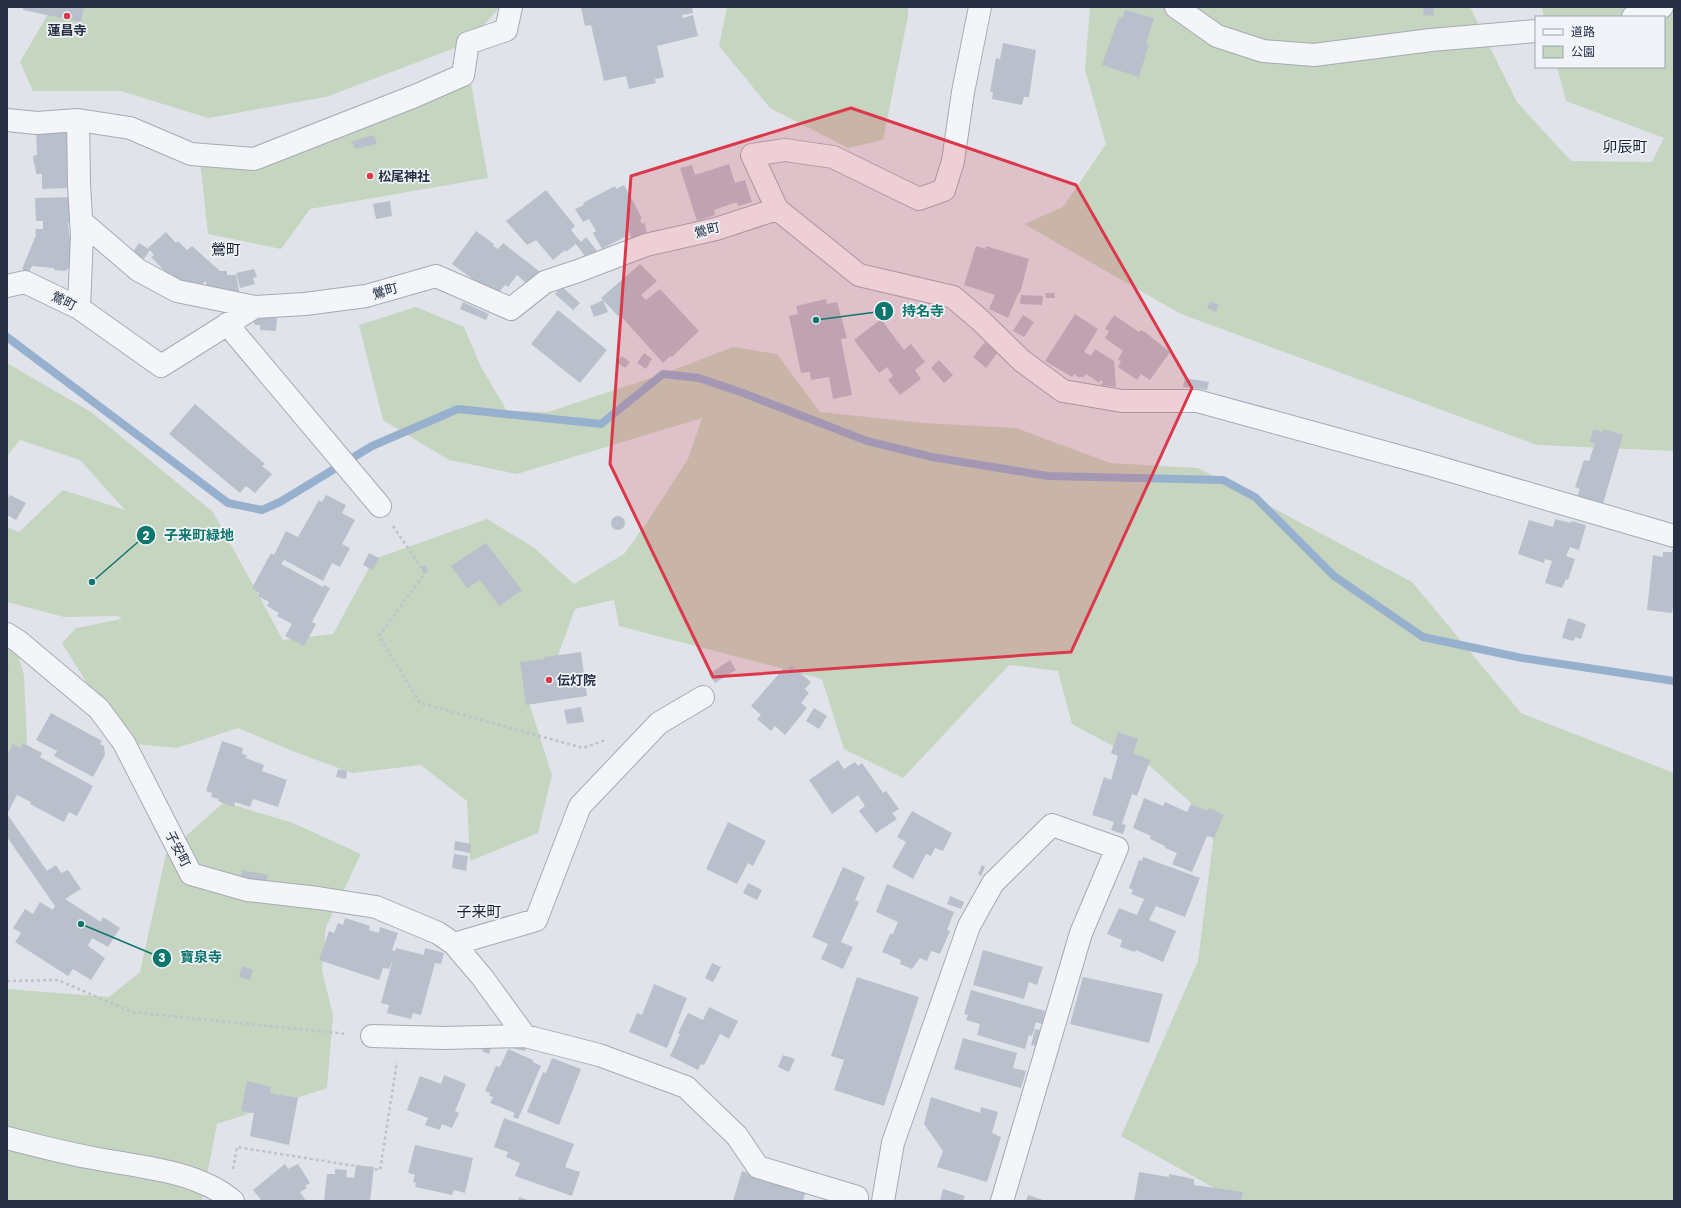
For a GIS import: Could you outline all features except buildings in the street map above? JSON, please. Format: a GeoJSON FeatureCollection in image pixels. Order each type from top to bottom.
{"type":"FeatureCollection","features":[{"type":"Feature","properties":{"kind":"street"},"geometry":{"type":"LineString","coordinates":[[7,120],[37,123],[78,120],[130,128],[191,154],[254,159],[415,96],[464,75],[468,43],[506,30],[511,7]]}},
{"type":"Feature","properties":{"kind":"street"},"geometry":{"type":"LineString","coordinates":[[980,7],[963,92],[953,161],[944,190],[919,199],[832,157],[785,150],[752,155],[777,209],[859,275],[953,297],[979,319],[1022,361],[1064,391],[1122,401],[1197,401],[1427,464],[1674,536]]}},
{"type":"Feature","properties":{"kind":"street"},"geometry":{"type":"LineString","coordinates":[[1176,7],[1217,36],[1262,51],[1314,54],[1431,40],[1535,31]]}},
{"type":"Feature","properties":{"kind":"street"},"geometry":{"type":"LineString","coordinates":[[1636,16],[1662,7]]}},
{"type":"Feature","properties":{"kind":"street"},"geometry":{"type":"LineString","coordinates":[[78,120],[82,234],[79,308]]}},
{"type":"Feature","properties":{"kind":"street","name":"鶯町"},"geometry":{"type":"LineString","coordinates":[[7,286],[25,282],[79,308],[161,366],[255,307],[305,304],[366,296],[436,276],[511,309],[545,282],[646,245],[716,229],[777,209]]}},
{"type":"Feature","properties":{"kind":"street"},"geometry":{"type":"LineString","coordinates":[[81,221],[138,270],[177,292],[255,307]]}},
{"type":"Feature","properties":{"kind":"street"},"geometry":{"type":"LineString","coordinates":[[227,324],[380,506]]}},
{"type":"Feature","properties":{"kind":"street","name":"子安町"},"geometry":{"type":"LineString","coordinates":[[7,634],[18,641],[99,709],[124,743],[191,874],[247,890],[376,907],[438,934],[454,944],[482,977],[525,1036]]}},
{"type":"Feature","properties":{"kind":"street"},"geometry":{"type":"LineString","coordinates":[[454,944],[536,920],[580,806],[659,723],[703,697]]}},
{"type":"Feature","properties":{"kind":"street"},"geometry":{"type":"LineString","coordinates":[[883,1201],[893,1143],[969,926],[993,884],[1052,825],[1117,848],[1081,933],[1002,1201]]}},
{"type":"Feature","properties":{"kind":"street"},"geometry":{"type":"LineString","coordinates":[[372,1036],[444,1038],[525,1036],[599,1055],[686,1087],[737,1136],[758,1166],[857,1197],[857,1201]]}},
{"type":"Feature","properties":{"kind":"street"},"geometry":{"type":"LineString","coordinates":[[7,1138],[91,1158],[188,1176],[227,1196],[233,1201]]}},
{"type":"Feature","properties":{"kind":"path"},"geometry":{"type":"LineString","coordinates":[[380,506],[424,573],[379,636],[420,703],[583,748],[611,739]]}},
{"type":"Feature","properties":{"kind":"path"},"geometry":{"type":"LineString","coordinates":[[7,981],[58,980],[132,1012],[372,1036]]}},
{"type":"Feature","properties":{"kind":"path"},"geometry":{"type":"LineString","coordinates":[[233,1172],[237,1147],[380,1170],[400,1037]]}},
{"type":"Feature","properties":{"kind":"highlighted area"},"geometry":{"type":"Polygon","coordinates":[[[851,108],[1076,185],[1192,388],[1071,652],[713,677],[610,464],[631,176],[851,108]]]}},
{"type":"Feature","properties":{"kind":"green space"},"geometry":{"type":"Polygon","coordinates":[[[52,7],[500,7],[468,43],[326,97],[208,118],[121,91],[33,91],[20,62],[52,7]]]}},
{"type":"Feature","properties":{"kind":"green space"},"geometry":{"type":"Polygon","coordinates":[[[727,7],[908,7],[908,16],[883,140],[848,148],[770,108],[719,46],[727,7]]]}},
{"type":"Feature","properties":{"kind":"green space"},"geometry":{"type":"Polygon","coordinates":[[[1090,7],[1470,7],[1517,102],[1571,161],[1652,162],[1664,138],[1566,101],[1557,68],[1665,68],[1665,16],[1544,16],[1542,7],[1674,7],[1674,451],[1537,445],[1181,314],[1024,224],[1063,207],[1106,144],[1085,69],[1090,7]]]}},
{"type":"Feature","properties":{"kind":"green space"},"geometry":{"type":"Polygon","coordinates":[[[469,72],[488,178],[310,209],[281,249],[208,234],[200,161],[255,166],[469,72]]]}},
{"type":"Feature","properties":{"kind":"green space"},"geometry":{"type":"Polygon","coordinates":[[[416,307],[464,327],[481,367],[507,411],[548,412],[663,374],[733,347],[777,354],[820,412],[925,423],[1016,428],[1110,463],[1198,468],[1412,582],[1521,713],[1674,773],[1674,1201],[1220,1201],[1216,1189],[1121,1136],[1198,961],[1215,825],[1150,766],[1072,724],[1058,671],[1009,665],[903,778],[844,749],[822,679],[619,626],[614,600],[575,609],[549,680],[522,681],[552,775],[538,833],[470,861],[467,801],[421,765],[352,773],[290,750],[238,728],[177,748],[124,743],[62,643],[76,628],[122,619],[118,616],[64,617],[7,602],[7,527],[19,532],[63,490],[125,510],[80,460],[20,440],[7,456],[7,363],[91,412],[213,512],[283,640],[333,634],[374,559],[487,519],[533,547],[574,584],[624,554],[648,521],[688,459],[702,418],[517,474],[449,460],[383,420],[359,325],[416,307]]]}},
{"type":"Feature","properties":{"kind":"green space"},"geometry":{"type":"Polygon","coordinates":[[[7,620],[24,675],[27,742],[7,816],[7,620]]]}},
{"type":"Feature","properties":{"kind":"green space"},"geometry":{"type":"Polygon","coordinates":[[[224,802],[293,823],[361,854],[326,927],[322,971],[333,1015],[327,1088],[217,1124],[202,1201],[7,1201],[7,989],[109,997],[140,972],[166,854],[224,802]]]}},
{"type":"Feature","properties":{"kind":"waterway"},"geometry":{"type":"LineString","coordinates":[[7,337],[228,503],[262,510],[280,502],[372,446],[458,409],[601,424],[663,374],[699,378],[743,393],[867,441],[932,457],[1048,476],[1223,480],[1255,497],[1334,576],[1423,637],[1522,658],[1674,681]]}},
{"type":"Feature","properties":{"kind":"place","name":"蓮昌寺"},"geometry":{"type":"Point","coordinates":[67,16]}},
{"type":"Feature","properties":{"kind":"place","name":"松尾神社"},"geometry":{"type":"Point","coordinates":[370,176]}},
{"type":"Feature","properties":{"kind":"place","name":"持名寺"},"geometry":{"type":"Point","coordinates":[816,320]}},
{"type":"Feature","properties":{"kind":"place","name":"子来町緑地"},"geometry":{"type":"Point","coordinates":[92,582]}},
{"type":"Feature","properties":{"kind":"place","name":"伝灯院"},"geometry":{"type":"Point","coordinates":[549,680]}},
{"type":"Feature","properties":{"kind":"place","name":"寶泉寺"},"geometry":{"type":"Point","coordinates":[81,924]}},
{"type":"Feature","properties":{"kind":"district","name":"卯辰町"},"geometry":{"type":"Point","coordinates":[1625,146]}},
{"type":"Feature","properties":{"kind":"district","name":"鶯町"},"geometry":{"type":"Point","coordinates":[226,249]}},
{"type":"Feature","properties":{"kind":"district","name":"子来町"},"geometry":{"type":"Point","coordinates":[479,911]}}]}
